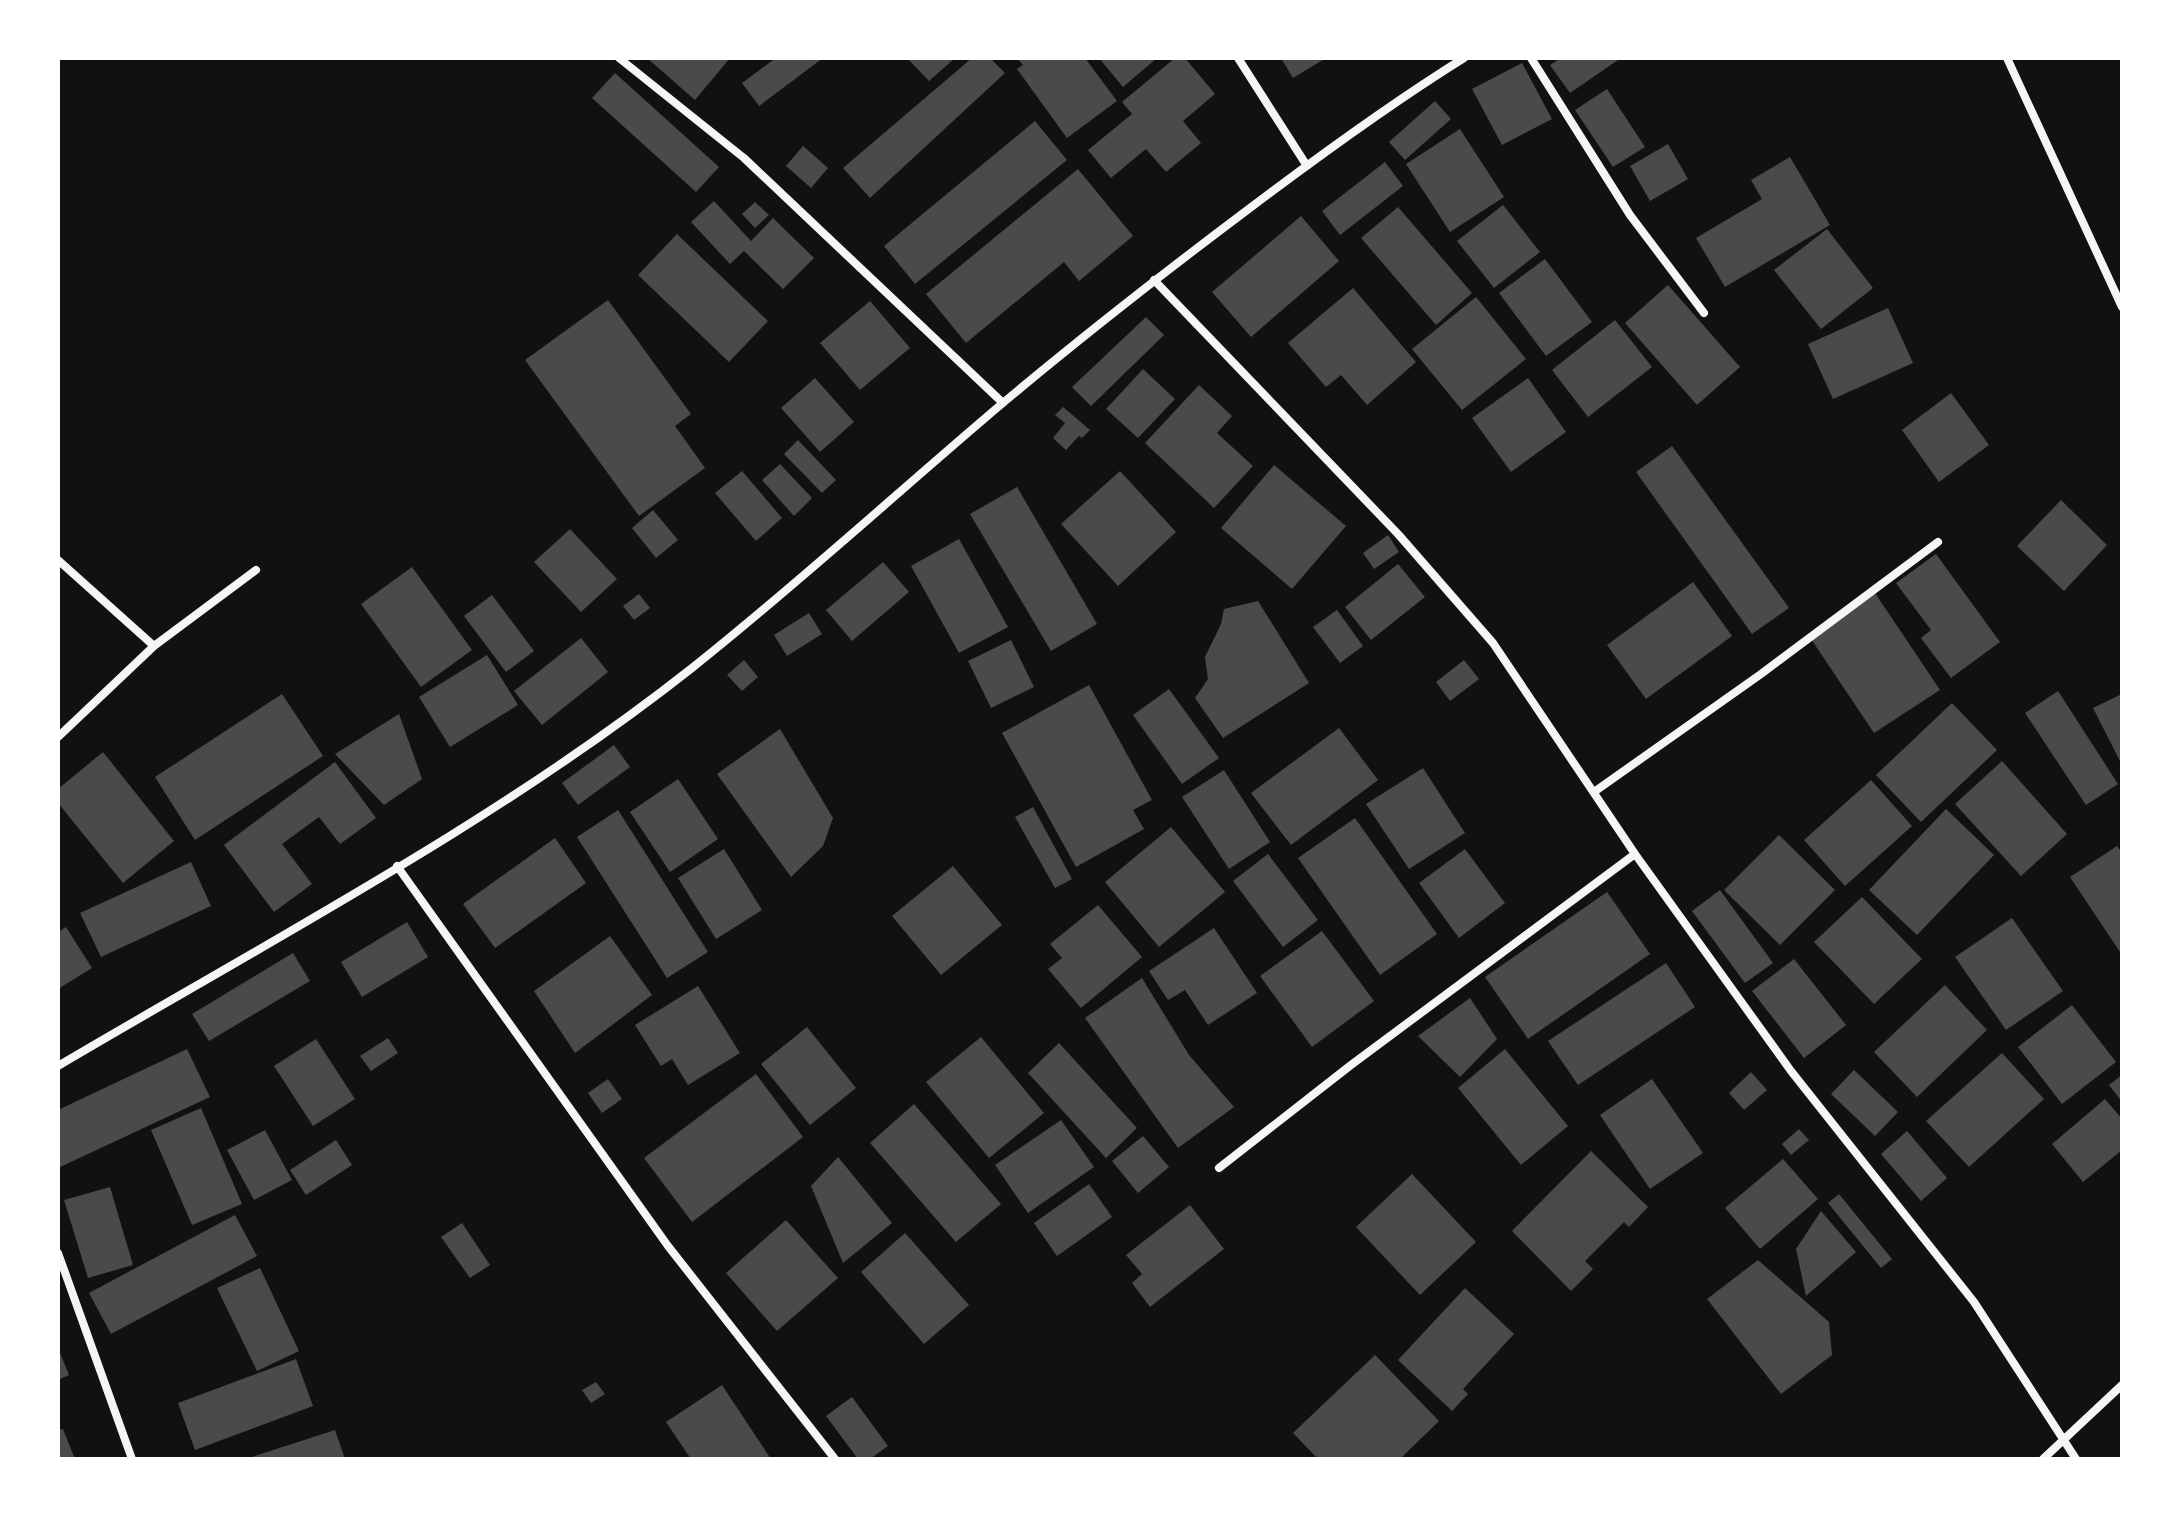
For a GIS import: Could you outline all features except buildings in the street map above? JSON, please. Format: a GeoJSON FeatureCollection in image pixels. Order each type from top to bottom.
{"type":"FeatureCollection","features":[{"type":"Feature","properties":{"kind":"street"},"geometry":{"type":"LineString","coordinates":[[619,58],[744,158],[1003,403]]}},
{"type":"Feature","properties":{"kind":"street"},"geometry":{"type":"LineString","coordinates":[[1238,58],[1307,166]]}},
{"type":"Feature","properties":{"kind":"street"},"geometry":{"type":"LineString","coordinates":[[58,1066],[397,866],[560,765],[690,670],[817,565],[1003,403],[1154,280],[1307,166],[1464,58]]}},
{"type":"Feature","properties":{"kind":"street"},"geometry":{"type":"LineString","coordinates":[[1531,58],[1630,215],[1704,313]]}},
{"type":"Feature","properties":{"kind":"street"},"geometry":{"type":"LineString","coordinates":[[2007,58],[2122,307]]}},
{"type":"Feature","properties":{"kind":"street"},"geometry":{"type":"LineString","coordinates":[[1154,280],[1398,534],[1493,643],[1635,854],[1791,1071],[1974,1302],[2076,1459]]}},
{"type":"Feature","properties":{"kind":"street"},"geometry":{"type":"LineString","coordinates":[[1594,792],[1761,674],[1938,542]]}},
{"type":"Feature","properties":{"kind":"street"},"geometry":{"type":"LineString","coordinates":[[58,560],[154,646]]}},
{"type":"Feature","properties":{"kind":"street"},"geometry":{"type":"LineString","coordinates":[[58,737],[154,646],[256,570]]}},
{"type":"Feature","properties":{"kind":"street"},"geometry":{"type":"LineString","coordinates":[[1219,1168],[1363,1056],[1635,854]]}},
{"type":"Feature","properties":{"kind":"street"},"geometry":{"type":"LineString","coordinates":[[397,866],[668,1246],[835,1459]]}},
{"type":"Feature","properties":{"kind":"street"},"geometry":{"type":"LineString","coordinates":[[58,1253],[132,1459]]}},
{"type":"Feature","properties":{"kind":"street"},"geometry":{"type":"LineString","coordinates":[[2043,1459],[2122,1385]]}}]}
